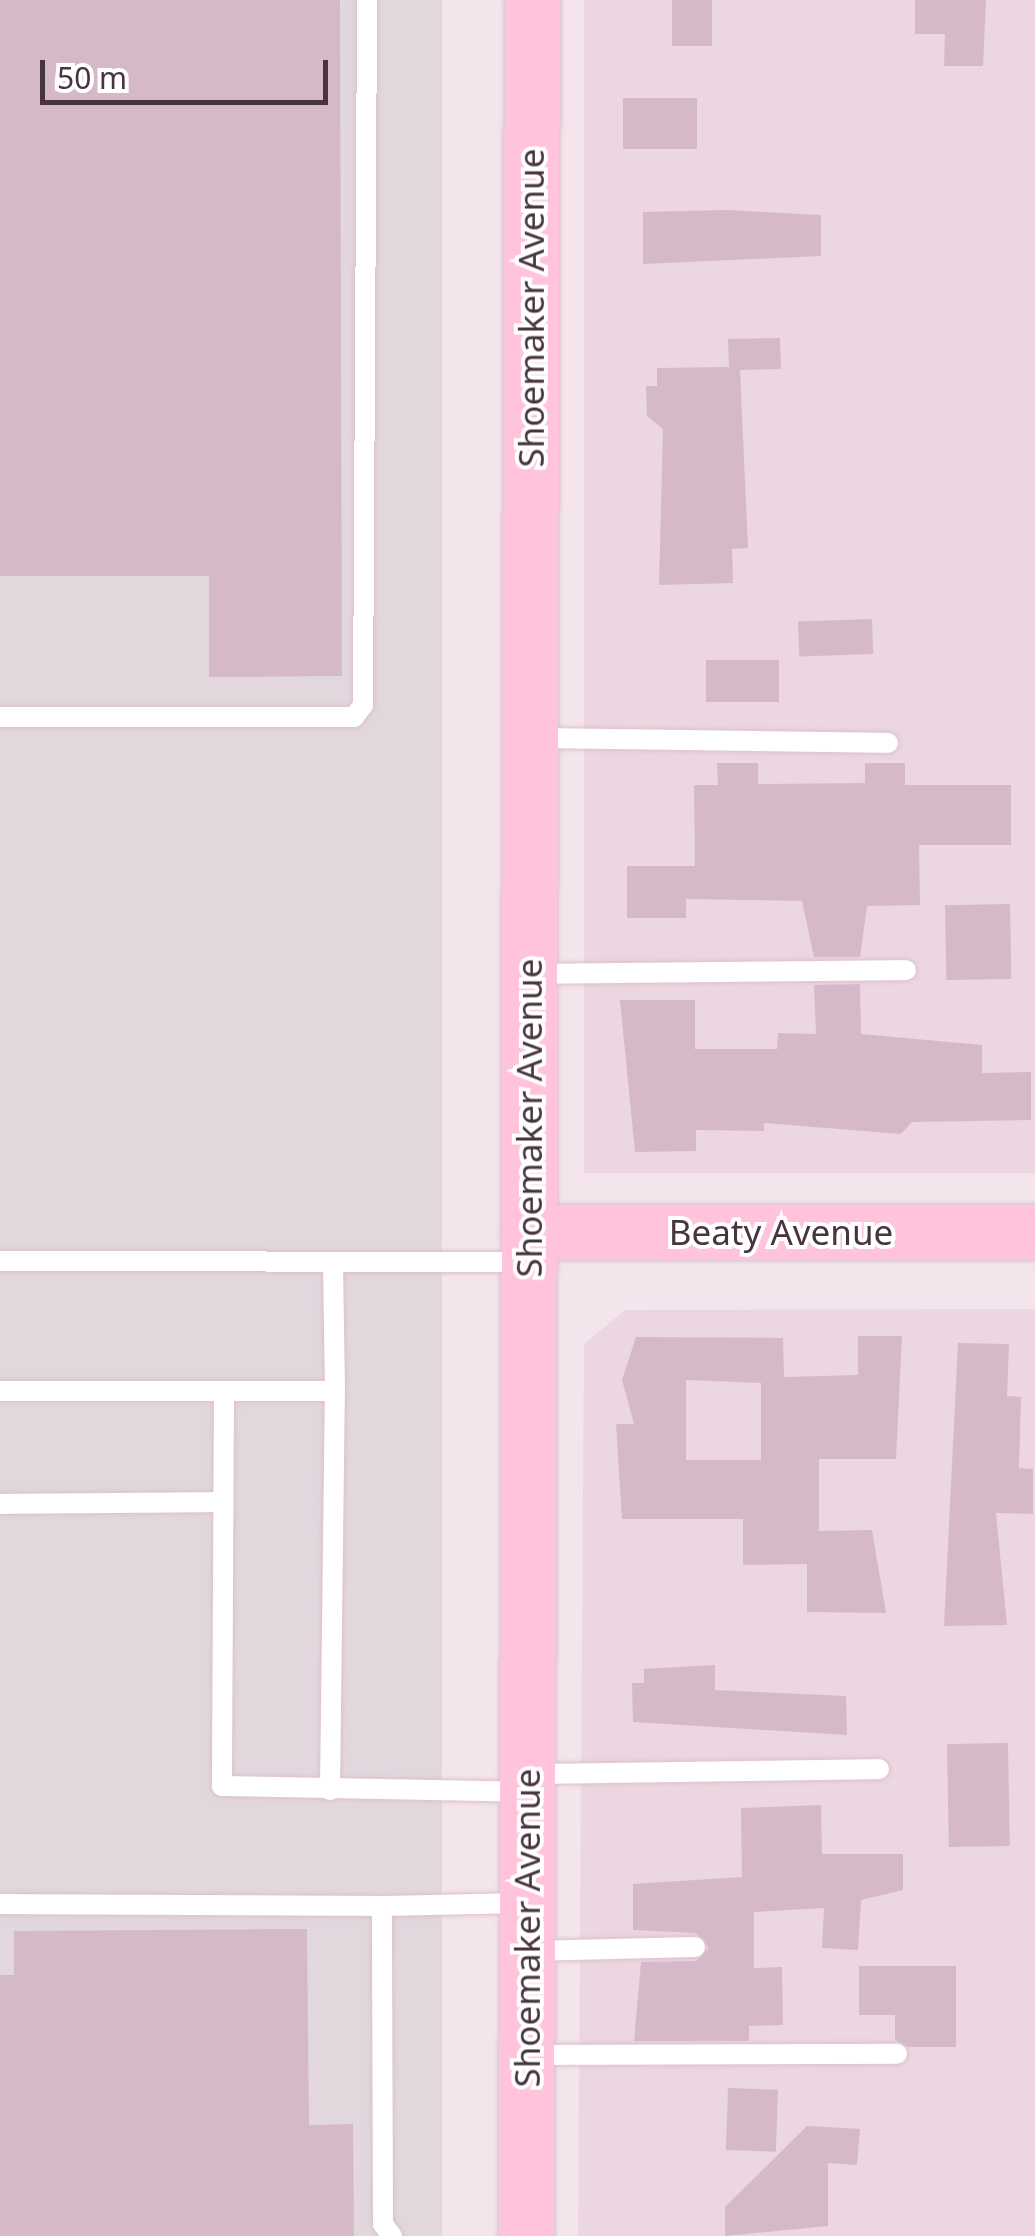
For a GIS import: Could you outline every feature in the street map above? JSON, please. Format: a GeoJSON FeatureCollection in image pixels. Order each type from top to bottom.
{"type":"FeatureCollection","features":[{"type":"Feature","properties":{"kind":"main road","name":"Shoemaker Avenue"},"geometry":{"type":"LineString","coordinates":[[526,2236],[532,0]]}},
{"type":"Feature","properties":{"kind":"main road","name":"Beaty Avenue"},"geometry":{"type":"LineString","coordinates":[[528,1247],[1035,1232]]}},
{"type":"Feature","properties":{"kind":"lane"},"geometry":{"type":"LineString","coordinates":[[0,718],[354,718],[363,705],[366,0]]}},
{"type":"Feature","properties":{"kind":"lane"},"geometry":{"type":"LineString","coordinates":[[530,738],[888,743]]}},
{"type":"Feature","properties":{"kind":"lane"},"geometry":{"type":"LineString","coordinates":[[529,974],[906,970]]}},
{"type":"Feature","properties":{"kind":"lane"},"geometry":{"type":"LineString","coordinates":[[0,1261],[334,1262],[528,1247]]}},
{"type":"Feature","properties":{"kind":"lane"},"geometry":{"type":"LineString","coordinates":[[330,1790],[334,1262]]}},
{"type":"Feature","properties":{"kind":"lane"},"geometry":{"type":"LineString","coordinates":[[0,1390],[335,1391]]}},
{"type":"Feature","properties":{"kind":"lane"},"geometry":{"type":"LineString","coordinates":[[224,1392],[220,1781],[330,1790],[879,1770]]}},
{"type":"Feature","properties":{"kind":"lane"},"geometry":{"type":"LineString","coordinates":[[0,1504],[223,1502]]}},
{"type":"Feature","properties":{"kind":"lane"},"geometry":{"type":"LineString","coordinates":[[0,1904],[382,1906],[695,1947]]}},
{"type":"Feature","properties":{"kind":"lane"},"geometry":{"type":"LineString","coordinates":[[382,1906],[383,2224],[392,2236]]}},
{"type":"Feature","properties":{"kind":"lane"},"geometry":{"type":"LineString","coordinates":[[527,2056],[897,2054]]}},
{"type":"Feature","properties":{"kind":"shaded area"},"geometry":{"type":"Polygon","coordinates":[[[0,0],[442,0],[442,2236],[0,2236],[0,0]]]}},
{"type":"Feature","properties":{"kind":"shaded area"},"geometry":{"type":"Polygon","coordinates":[[[584,0],[1035,0],[1035,1173],[584,1173],[584,0]]]}},
{"type":"Feature","properties":{"kind":"shaded area"},"geometry":{"type":"Polygon","coordinates":[[[1035,1309],[1035,2236],[578,2236],[584,1344],[625,1310],[1035,1309]]]}},
{"type":"Feature","properties":{"kind":"building"},"geometry":{"type":"Polygon","coordinates":[[[0,0],[340,0],[342,676],[209,677],[209,576],[0,576],[0,0]]]}},
{"type":"Feature","properties":{"kind":"building"},"geometry":{"type":"Polygon","coordinates":[[[672,0],[712,0],[712,46],[672,46],[672,0]]]}},
{"type":"Feature","properties":{"kind":"building"},"geometry":{"type":"Polygon","coordinates":[[[915,0],[986,0],[983,66],[944,66],[945,34],[915,34],[915,0]]]}},
{"type":"Feature","properties":{"kind":"building"},"geometry":{"type":"Polygon","coordinates":[[[623,98],[697,98],[697,149],[623,149],[623,98]]]}},
{"type":"Feature","properties":{"kind":"building"},"geometry":{"type":"Polygon","coordinates":[[[726,210],[821,215],[821,256],[643,264],[643,212],[726,210]]]}},
{"type":"Feature","properties":{"kind":"building"},"geometry":{"type":"Polygon","coordinates":[[[780,338],[781,369],[740,370],[748,548],[732,549],[733,583],[659,585],[663,429],[647,416],[646,386],[657,386],[657,368],[729,367],[728,339],[780,338]]]}},
{"type":"Feature","properties":{"kind":"building"},"geometry":{"type":"Polygon","coordinates":[[[872,619],[873,654],[799,657],[798,622],[872,619]]]}},
{"type":"Feature","properties":{"kind":"building"},"geometry":{"type":"Polygon","coordinates":[[[706,660],[779,660],[779,702],[706,702],[706,660]]]}},
{"type":"Feature","properties":{"kind":"building"},"geometry":{"type":"Polygon","coordinates":[[[717,763],[758,763],[758,784],[865,783],[865,763],[905,763],[905,785],[1011,785],[1011,845],[919,845],[920,905],[867,906],[860,957],[814,957],[802,901],[686,899],[686,918],[627,918],[627,866],[695,866],[694,785],[718,785],[717,763]]]}},
{"type":"Feature","properties":{"kind":"building"},"geometry":{"type":"Polygon","coordinates":[[[1010,904],[1011,979],[946,980],[945,905],[1010,904]]]}},
{"type":"Feature","properties":{"kind":"building"},"geometry":{"type":"Polygon","coordinates":[[[860,984],[861,1034],[982,1045],[982,1073],[1031,1072],[1031,1120],[912,1122],[901,1134],[764,1123],[764,1131],[696,1130],[696,1151],[635,1152],[620,1000],[695,1000],[695,1049],[777,1049],[778,1033],[816,1034],[814,985],[860,984]]]}},
{"type":"Feature","properties":{"kind":"building"},"geometry":{"type":"Polygon","coordinates":[[[858,1336],[902,1336],[896,1459],[819,1459],[819,1531],[872,1530],[886,1613],[807,1612],[807,1564],[743,1565],[743,1519],[622,1519],[616,1424],[634,1424],[622,1380],[636,1337],[783,1338],[784,1377],[858,1375],[858,1336]],[[686,1380],[686,1460],[761,1460],[761,1383],[686,1380]]]}},
{"type":"Feature","properties":{"kind":"building"},"geometry":{"type":"Polygon","coordinates":[[[958,1343],[1009,1344],[1007,1396],[1021,1397],[1019,1468],[1033,1469],[1033,1514],[996,1513],[1007,1625],[944,1626],[958,1343]]]}},
{"type":"Feature","properties":{"kind":"building"},"geometry":{"type":"Polygon","coordinates":[[[715,1665],[715,1690],[846,1696],[847,1735],[633,1722],[632,1683],[644,1683],[644,1669],[715,1665]]]}},
{"type":"Feature","properties":{"kind":"building"},"geometry":{"type":"Polygon","coordinates":[[[1008,1743],[1010,1846],[949,1847],[947,1744],[1008,1743]]]}},
{"type":"Feature","properties":{"kind":"building"},"geometry":{"type":"Polygon","coordinates":[[[821,1805],[822,1854],[903,1854],[903,1890],[861,1900],[858,1950],[822,1948],[824,1908],[754,1912],[754,1968],[782,1967],[783,2025],[749,2026],[749,2041],[634,2041],[641,1962],[696,1961],[709,1948],[696,1933],[633,1930],[633,1884],[742,1877],[741,1808],[821,1805]]]}},
{"type":"Feature","properties":{"kind":"building"},"geometry":{"type":"Polygon","coordinates":[[[307,1929],[309,2125],[353,2124],[354,2236],[0,2236],[0,1975],[14,1975],[14,1931],[307,1929]]]}},
{"type":"Feature","properties":{"kind":"building"},"geometry":{"type":"Polygon","coordinates":[[[859,1966],[956,1966],[956,2047],[908,2047],[895,2040],[895,2015],[859,2015],[859,1966]]]}},
{"type":"Feature","properties":{"kind":"building"},"geometry":{"type":"Polygon","coordinates":[[[728,2088],[778,2090],[776,2152],[726,2150],[728,2088]]]}},
{"type":"Feature","properties":{"kind":"building"},"geometry":{"type":"Polygon","coordinates":[[[807,2126],[860,2129],[857,2165],[828,2163],[828,2226],[725,2236],[725,2207],[807,2126]]]}}]}
